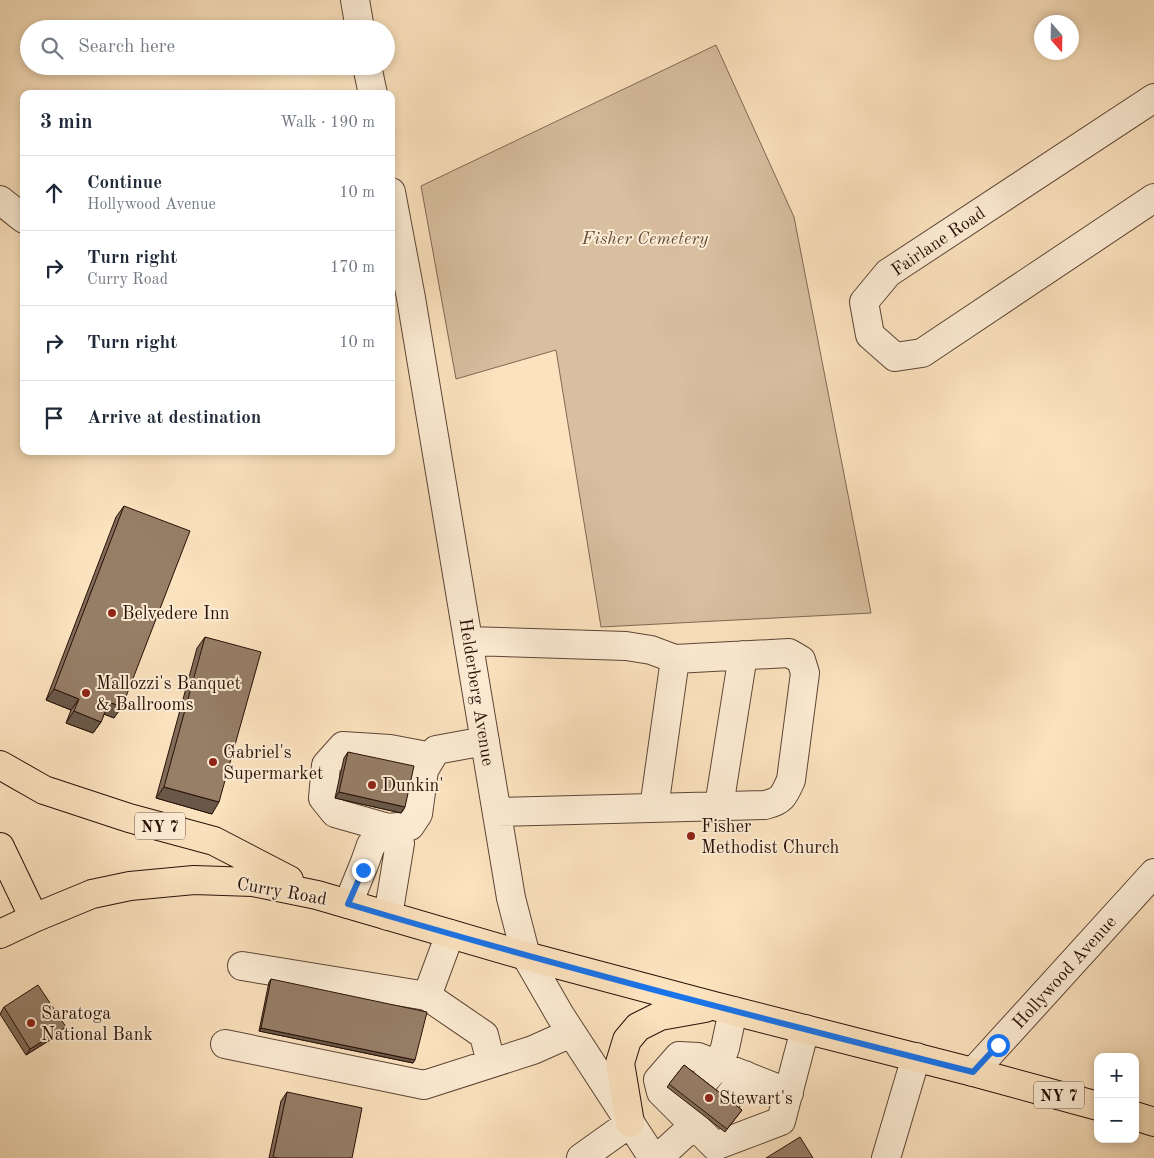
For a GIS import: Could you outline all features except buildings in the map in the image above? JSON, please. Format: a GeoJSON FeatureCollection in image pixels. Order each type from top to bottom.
{"type":"FeatureCollection","features":[{"type":"Feature","properties":{"kind":"main road","name":"NY 7"},"geometry":{"type":"LineString","coordinates":[[0,765],[44,790],[129,818],[214,841],[316,895]]}},
{"type":"Feature","properties":{"kind":"main road"},"geometry":{"type":"LineString","coordinates":[[0,847],[34,918]]}},
{"type":"Feature","properties":{"kind":"main road","name":"Curry Road"},"geometry":{"type":"LineString","coordinates":[[0,934],[92,894],[130,886],[194,880],[253,882],[316,895],[526,956],[1094,1105]]}},
{"type":"Feature","properties":{"kind":"main road"},"geometry":{"type":"LineString","coordinates":[[630,1124],[620,1063],[626,1040],[638,1027],[660,1016],[724,1008]]}},
{"type":"Feature","properties":{"kind":"main road"},"geometry":{"type":"LineString","coordinates":[[1139,1117],[1154,1122]]}},
{"type":"Feature","properties":{"kind":"street"},"geometry":{"type":"LineString","coordinates":[[355,0],[358,20]]}},
{"type":"Feature","properties":{"kind":"street"},"geometry":{"type":"LineString","coordinates":[[369,75],[371,90]]}},
{"type":"Feature","properties":{"kind":"street","name":"Fairlane Road"},"geometry":{"type":"LineString","coordinates":[[1154,98],[888,273],[864,302],[870,335],[896,357],[922,353],[1154,198]]}},
{"type":"Feature","properties":{"kind":"street"},"geometry":{"type":"LineString","coordinates":[[0,200],[20,217]]}},
{"type":"Feature","properties":{"kind":"street","name":"Helderberg Avenue"},"geometry":{"type":"LineString","coordinates":[[395,213],[411,298],[511,898],[526,956],[571,1033],[653,1158]]}},
{"type":"Feature","properties":{"kind":"street"},"geometry":{"type":"LineString","coordinates":[[468,641],[626,646],[651,650],[674,659],[789,652],[801,660],[805,673],[791,780],[785,795],[776,802],[765,805],[496,812]]}},
{"type":"Feature","properties":{"kind":"street"},"geometry":{"type":"LineString","coordinates":[[719,806],[743,655]]}},
{"type":"Feature","properties":{"kind":"street"},"geometry":{"type":"LineString","coordinates":[[654,808],[674,659]]}},
{"type":"Feature","properties":{"kind":"street"},"geometry":{"type":"LineString","coordinates":[[432,757],[390,749],[343,746],[326,765],[323,798],[335,813],[388,828],[410,826],[418,814],[424,770],[432,757],[436,750],[485,742]]}},
{"type":"Feature","properties":{"kind":"street"},"geometry":{"type":"LineString","coordinates":[[348,904],[366,862],[371,844],[388,828]]}},
{"type":"Feature","properties":{"kind":"street"},"geometry":{"type":"LineString","coordinates":[[388,828],[400,843],[388,916]]}},
{"type":"Feature","properties":{"kind":"street","name":"Hollywood Avenue"},"geometry":{"type":"LineString","coordinates":[[973,1072],[1154,873]]}},
{"type":"Feature","properties":{"kind":"street"},"geometry":{"type":"LineString","coordinates":[[428,996],[450,934]]}},
{"type":"Feature","properties":{"kind":"street"},"geometry":{"type":"LineString","coordinates":[[242,966],[428,996],[484,1035],[491,1063]]}},
{"type":"Feature","properties":{"kind":"street"},"geometry":{"type":"LineString","coordinates":[[724,1008],[725,1048],[702,1105],[715,1146],[781,1121],[805,1029]]}},
{"type":"Feature","properties":{"kind":"street"},"geometry":{"type":"LineString","coordinates":[[226,1044],[424,1085],[533,1050],[571,1033]]}},
{"type":"Feature","properties":{"kind":"street"},"geometry":{"type":"LineString","coordinates":[[886,1158],[916,1057]]}},
{"type":"Feature","properties":{"kind":"street"},"geometry":{"type":"LineString","coordinates":[[658,1158],[702,1105],[745,1076],[789,1093]]}},
{"type":"Feature","properties":{"kind":"street"},"geometry":{"type":"LineString","coordinates":[[581,1158],[630,1124]]}},
{"type":"Feature","properties":{"kind":"green space","name":"Fisher Cemetery"},"geometry":{"type":"Polygon","coordinates":[[[716,45],[794,217],[871,613],[601,627],[556,350],[456,379],[421,186],[716,45]]]}},
{"type":"Feature","properties":{"kind":"place","name":"Belvedere Inn"},"geometry":{"type":"Point","coordinates":[112,613]}},
{"type":"Feature","properties":{"kind":"place","name":"Mallozzi's Banquet & Ballrooms"},"geometry":{"type":"Point","coordinates":[86,693]}},
{"type":"Feature","properties":{"kind":"place","name":"Gabriel's Supermarket"},"geometry":{"type":"Point","coordinates":[213,762]}},
{"type":"Feature","properties":{"kind":"place","name":"Dunkin'"},"geometry":{"type":"Point","coordinates":[372,785]}},
{"type":"Feature","properties":{"kind":"place","name":"Fisher Methodist Church"},"geometry":{"type":"Point","coordinates":[691,836]}},
{"type":"Feature","properties":{"kind":"place","name":"Saratoga National Bank"},"geometry":{"type":"Point","coordinates":[31,1023]}},
{"type":"Feature","properties":{"kind":"place","name":"Stewart's"},"geometry":{"type":"Point","coordinates":[709,1098]}},
{"type":"Feature","properties":{"kind":"route"},"geometry":{"type":"LineString","coordinates":[[363,870],[348,904],[526,956],[973,1072],[998,1045]]}}]}
